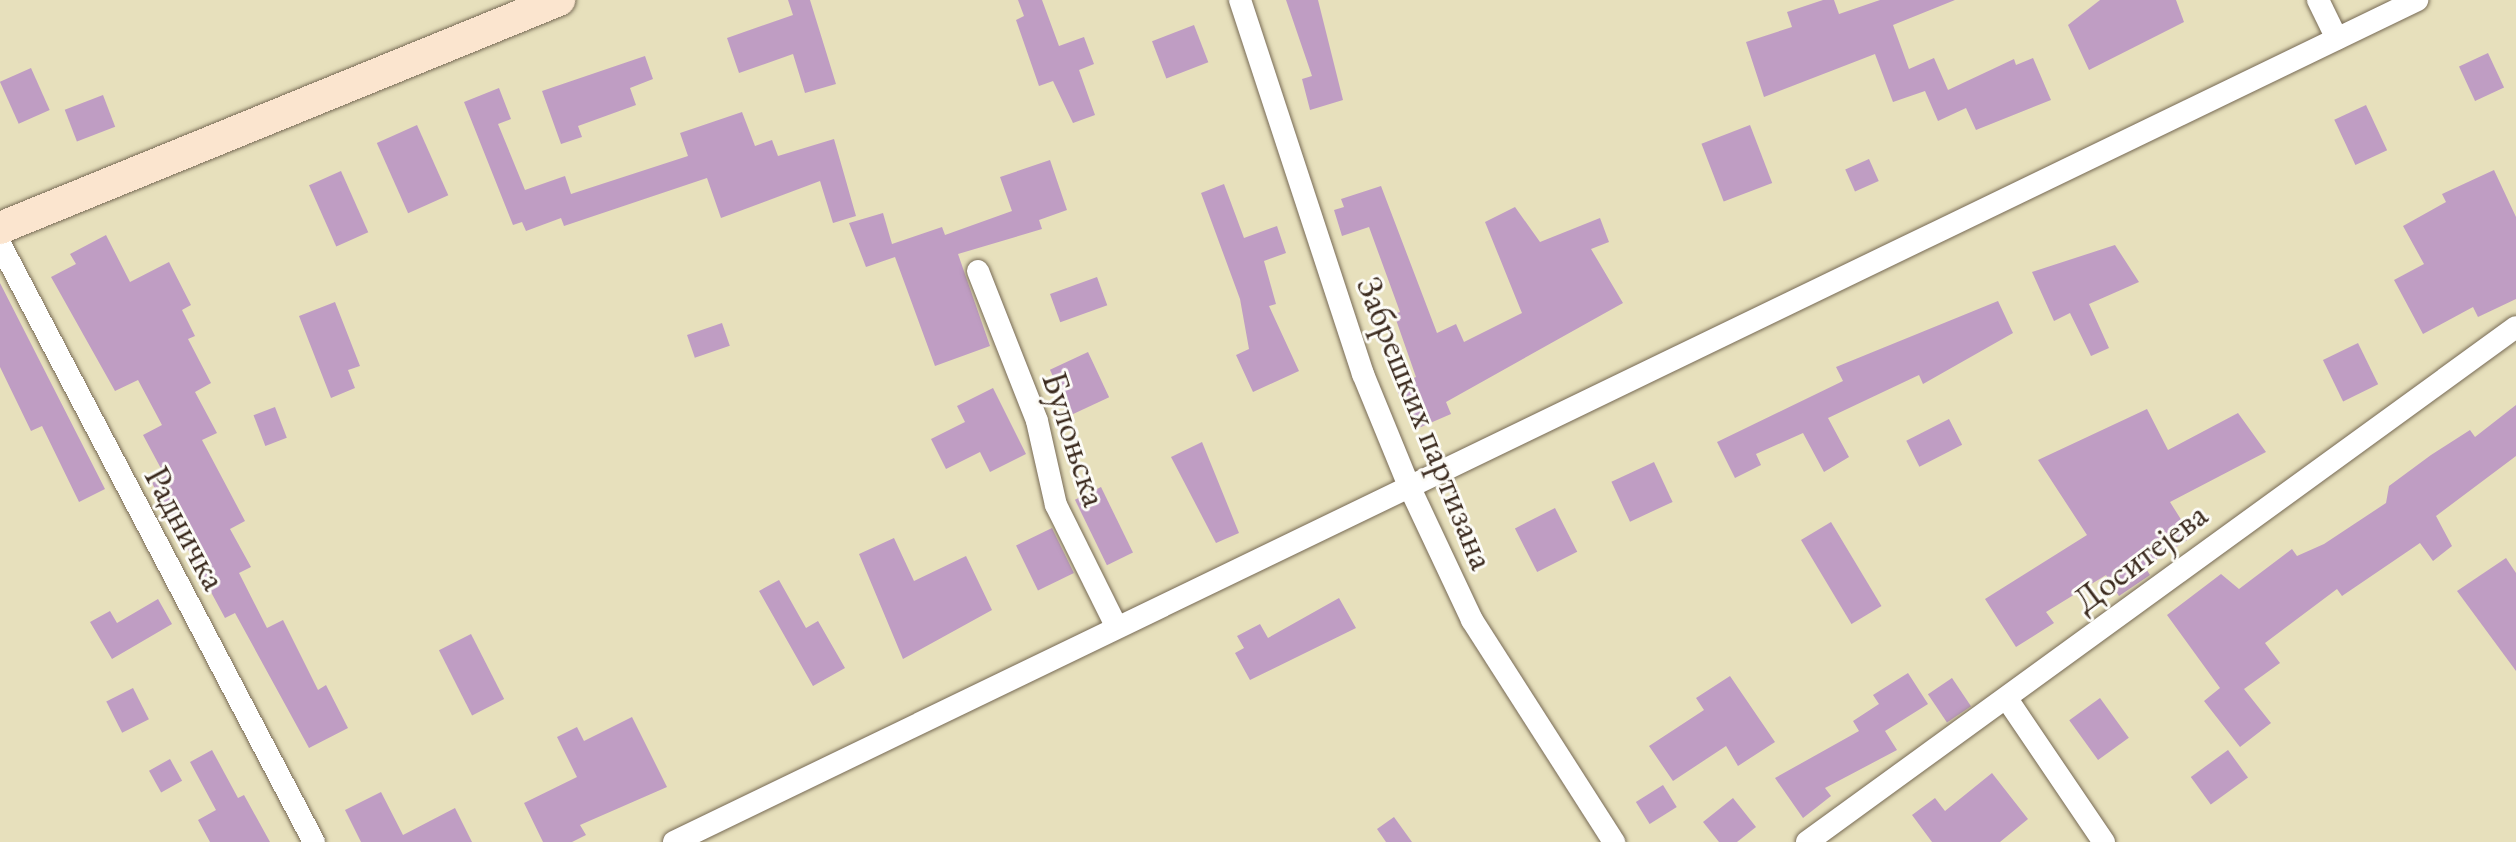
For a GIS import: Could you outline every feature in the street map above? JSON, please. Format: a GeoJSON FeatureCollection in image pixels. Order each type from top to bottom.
{"type":"FeatureCollection","features":[{"type":"Feature","properties":{"kind":"street"},"geometry":{"type":"LineString","coordinates":[[0,228],[559,0]]}},
{"type":"Feature","properties":{"kind":"street","name":"Забрешких партизана"},"geometry":{"type":"LineString","coordinates":[[1240,0],[1363,374],[1409,486],[1479,633],[1614,842]]}},
{"type":"Feature","properties":{"kind":"street"},"geometry":{"type":"LineString","coordinates":[[2318,0],[2337,39]]}},
{"type":"Feature","properties":{"kind":"street"},"geometry":{"type":"LineString","coordinates":[[674,842],[1115,624],[1409,486],[2337,39],[2406,2]]}},
{"type":"Feature","properties":{"kind":"street","name":"Радничка"},"geometry":{"type":"LineString","coordinates":[[0,244],[314,842]]}},
{"type":"Feature","properties":{"kind":"street","name":"Булоњска"},"geometry":{"type":"LineString","coordinates":[[978,271],[1037,421],[1056,505],[1115,624]]}},
{"type":"Feature","properties":{"kind":"street","name":"Доситејева"},"geometry":{"type":"LineString","coordinates":[[1807,842],[2516,327]]}},
{"type":"Feature","properties":{"kind":"street"},"geometry":{"type":"LineString","coordinates":[[2007,699],[2104,842]]}},
{"type":"Feature","properties":{"kind":"building"},"geometry":{"type":"Polygon","coordinates":[[[788,0],[810,0],[836,84],[805,93],[793,54],[739,73],[727,38],[793,15],[788,0]]]}},
{"type":"Feature","properties":{"kind":"building"},"geometry":{"type":"Polygon","coordinates":[[[1018,0],[1042,0],[1059,46],[1084,37],[1094,64],[1079,70],[1095,115],[1073,123],[1053,81],[1039,86],[1016,20],[1024,16],[1018,0]]]}},
{"type":"Feature","properties":{"kind":"building"},"geometry":{"type":"Polygon","coordinates":[[[1286,0],[1318,0],[1343,100],[1310,110],[1302,79],[1312,76],[1286,0]]]}},
{"type":"Feature","properties":{"kind":"building"},"geometry":{"type":"Polygon","coordinates":[[[1823,0],[1834,0],[1839,14],[1880,0],[1955,0],[1893,25],[1909,69],[1934,58],[1948,90],[2014,59],[2016,65],[2033,58],[2051,100],[1976,130],[1966,108],[1938,121],[1925,91],[1893,102],[1875,54],[1764,97],[1746,42],[1792,27],[1787,12],[1823,0]]]}},
{"type":"Feature","properties":{"kind":"building"},"geometry":{"type":"Polygon","coordinates":[[[2100,0],[2176,0],[2184,22],[2089,70],[2068,25],[2100,0]]]}},
{"type":"Feature","properties":{"kind":"building"},"geometry":{"type":"Polygon","coordinates":[[[1194,25],[1208,62],[1166,78],[1152,41],[1194,25]]]}},
{"type":"Feature","properties":{"kind":"building"},"geometry":{"type":"Polygon","coordinates":[[[2488,53],[2504,87],[2475,101],[2459,67],[2488,53]]]}},
{"type":"Feature","properties":{"kind":"building"},"geometry":{"type":"Polygon","coordinates":[[[645,56],[653,79],[630,88],[636,105],[578,126],[582,137],[561,144],[542,91],[645,56]]]}},
{"type":"Feature","properties":{"kind":"building"},"geometry":{"type":"Polygon","coordinates":[[[31,68],[50,110],[19,124],[0,82],[31,68]]]}},
{"type":"Feature","properties":{"kind":"building"},"geometry":{"type":"Polygon","coordinates":[[[499,88],[511,119],[498,124],[525,190],[565,176],[571,194],[688,156],[680,133],[742,112],[755,146],[772,140],[778,156],[834,139],[856,216],[833,223],[820,181],[721,218],[707,178],[564,226],[561,218],[526,231],[522,222],[513,225],[464,102],[499,88]]]}},
{"type":"Feature","properties":{"kind":"building"},"geometry":{"type":"Polygon","coordinates":[[[103,95],[115,127],[77,141],[65,110],[103,95]]]}},
{"type":"Feature","properties":{"kind":"building"},"geometry":{"type":"Polygon","coordinates":[[[2366,105],[2387,150],[2355,165],[2334,120],[2366,105]]]}},
{"type":"Feature","properties":{"kind":"building"},"geometry":{"type":"Polygon","coordinates":[[[417,125],[448,195],[408,213],[377,143],[417,125]]]}},
{"type":"Feature","properties":{"kind":"building"},"geometry":{"type":"Polygon","coordinates":[[[1750,125],[1772,183],[1724,202],[1701,144],[1750,125]]]}},
{"type":"Feature","properties":{"kind":"building"},"geometry":{"type":"Polygon","coordinates":[[[1869,159],[1879,181],[1855,192],[1845,170],[1869,159]]]}},
{"type":"Feature","properties":{"kind":"building"},"geometry":{"type":"Polygon","coordinates":[[[1050,160],[1067,210],[1039,220],[1042,229],[958,254],[990,346],[935,366],[895,257],[866,267],[849,223],[883,213],[892,244],[942,227],[945,235],[1012,211],[1000,177],[1050,160]]]}},
{"type":"Feature","properties":{"kind":"building"},"geometry":{"type":"Polygon","coordinates":[[[2494,170],[2516,217],[2516,299],[2478,317],[2473,307],[2423,334],[2394,280],[2424,264],[2403,226],[2446,202],[2442,194],[2494,170]]]}},
{"type":"Feature","properties":{"kind":"building"},"geometry":{"type":"Polygon","coordinates":[[[341,171],[368,232],[336,246],[309,185],[341,171]]]}},
{"type":"Feature","properties":{"kind":"building"},"geometry":{"type":"Polygon","coordinates":[[[1224,184],[1244,238],[1277,226],[1286,253],[1264,261],[1276,304],[1269,306],[1299,371],[1253,392],[1236,355],[1249,349],[1240,299],[1201,193],[1224,184]]]}},
{"type":"Feature","properties":{"kind":"building"},"geometry":{"type":"Polygon","coordinates":[[[1381,186],[1437,333],[1456,324],[1464,342],[1522,313],[1485,222],[1515,207],[1540,242],[1600,218],[1609,242],[1591,249],[1623,303],[1446,402],[1451,414],[1414,430],[1395,385],[1416,377],[1394,314],[1400,312],[1369,227],[1342,236],[1334,210],[1344,207],[1341,199],[1381,186]]]}},
{"type":"Feature","properties":{"kind":"building"},"geometry":{"type":"Polygon","coordinates":[[[106,235],[130,282],[169,262],[191,305],[182,310],[195,336],[188,339],[211,383],[195,392],[217,433],[202,440],[245,521],[230,529],[251,567],[239,573],[267,628],[283,620],[318,690],[326,685],[348,728],[309,748],[235,613],[225,618],[152,483],[165,476],[143,435],[162,425],[138,380],[115,391],[51,277],[76,264],[70,254],[106,235]]]}},
{"type":"Feature","properties":{"kind":"building"},"geometry":{"type":"Polygon","coordinates":[[[2115,245],[2139,282],[2089,304],[2109,348],[2091,356],[2070,313],[2054,321],[2032,272],[2115,245]]]}},
{"type":"Feature","properties":{"kind":"building"},"geometry":{"type":"Polygon","coordinates":[[[1097,277],[1107,305],[1060,322],[1050,294],[1097,277]]]}},
{"type":"Feature","properties":{"kind":"building"},"geometry":{"type":"Polygon","coordinates":[[[0,283],[105,489],[79,502],[42,426],[31,431],[0,367],[0,283]]]}},
{"type":"Feature","properties":{"kind":"building"},"geometry":{"type":"Polygon","coordinates":[[[1998,301],[2013,333],[1923,384],[1919,375],[1828,418],[1849,457],[1824,472],[1803,433],[1756,454],[1761,465],[1735,478],[1717,442],[1843,381],[1836,367],[1998,301]]]}},
{"type":"Feature","properties":{"kind":"building"},"geometry":{"type":"Polygon","coordinates":[[[335,302],[360,366],[348,370],[355,388],[331,398],[299,316],[335,302]]]}},
{"type":"Feature","properties":{"kind":"building"},"geometry":{"type":"Polygon","coordinates":[[[722,323],[730,346],[695,358],[687,335],[722,323]]]}},
{"type":"Feature","properties":{"kind":"building"},"geometry":{"type":"Polygon","coordinates":[[[2358,343],[2378,384],[2343,401],[2323,360],[2358,343]]]}},
{"type":"Feature","properties":{"kind":"building"},"geometry":{"type":"Polygon","coordinates":[[[1088,352],[1109,397],[1071,415],[1050,370],[1088,352]]]}},
{"type":"Feature","properties":{"kind":"building"},"geometry":{"type":"Polygon","coordinates":[[[993,388],[1026,454],[990,472],[980,452],[946,469],[931,439],[965,422],[957,406],[993,388]]]}},
{"type":"Feature","properties":{"kind":"building"},"geometry":{"type":"Polygon","coordinates":[[[2516,405],[2516,456],[2436,516],[2452,546],[2433,561],[2420,543],[2342,596],[2337,589],[2265,643],[2280,663],[2244,689],[2271,723],[2240,747],[2204,701],[2220,688],[2167,615],[2221,574],[2239,589],[2292,549],[2297,556],[2324,544],[2386,503],[2389,486],[2431,455],[2470,430],[2475,437],[2516,405]]]}},
{"type":"Feature","properties":{"kind":"building"},"geometry":{"type":"Polygon","coordinates":[[[275,407],[287,438],[265,446],[254,415],[275,407]]]}},
{"type":"Feature","properties":{"kind":"building"},"geometry":{"type":"Polygon","coordinates":[[[2147,409],[2168,450],[2238,413],[2266,452],[2170,502],[2192,537],[2145,567],[2150,575],[2119,596],[2106,575],[2046,612],[2054,623],[2016,647],[1985,599],[2087,535],[2038,460],[2147,409]]]}},
{"type":"Feature","properties":{"kind":"building"},"geometry":{"type":"Polygon","coordinates":[[[1949,419],[1962,445],[1919,467],[1906,441],[1949,419]]]}},
{"type":"Feature","properties":{"kind":"building"},"geometry":{"type":"Polygon","coordinates":[[[1202,442],[1239,533],[1216,543],[1171,457],[1202,442]]]}},
{"type":"Feature","properties":{"kind":"building"},"geometry":{"type":"Polygon","coordinates":[[[1654,462],[1673,502],[1630,522],[1611,482],[1654,462]]]}},
{"type":"Feature","properties":{"kind":"building"},"geometry":{"type":"Polygon","coordinates":[[[1101,487],[1133,553],[1107,565],[1075,500],[1101,487]]]}},
{"type":"Feature","properties":{"kind":"building"},"geometry":{"type":"Polygon","coordinates":[[[1555,508],[1577,552],[1537,572],[1515,528],[1555,508]]]}},
{"type":"Feature","properties":{"kind":"building"},"geometry":{"type":"Polygon","coordinates":[[[1831,522],[1881,606],[1851,624],[1801,540],[1831,522]]]}},
{"type":"Feature","properties":{"kind":"building"},"geometry":{"type":"Polygon","coordinates":[[[1052,528],[1074,573],[1038,590],[1016,546],[1052,528]]]}},
{"type":"Feature","properties":{"kind":"building"},"geometry":{"type":"Polygon","coordinates":[[[894,538],[914,581],[966,556],[992,610],[903,659],[859,554],[894,538]]]}},
{"type":"Feature","properties":{"kind":"building"},"geometry":{"type":"Polygon","coordinates":[[[2506,558],[2516,573],[2516,671],[2457,591],[2506,558]]]}},
{"type":"Feature","properties":{"kind":"building"},"geometry":{"type":"Polygon","coordinates":[[[779,580],[806,628],[818,621],[845,668],[813,686],[759,591],[779,580]]]}},
{"type":"Feature","properties":{"kind":"building"},"geometry":{"type":"Polygon","coordinates":[[[1339,598],[1356,628],[1250,680],[1235,653],[1244,648],[1237,636],[1260,624],[1268,638],[1339,598]]]}},
{"type":"Feature","properties":{"kind":"building"},"geometry":{"type":"Polygon","coordinates":[[[158,599],[172,624],[112,659],[90,622],[110,611],[117,623],[158,599]]]}},
{"type":"Feature","properties":{"kind":"building"},"geometry":{"type":"Polygon","coordinates":[[[471,634],[504,699],[472,715],[439,650],[471,634]]]}},
{"type":"Feature","properties":{"kind":"building"},"geometry":{"type":"Polygon","coordinates":[[[1908,673],[1928,704],[1885,731],[1897,750],[1825,788],[1831,796],[1803,818],[1775,778],[1859,731],[1853,721],[1879,704],[1873,695],[1908,673]]]}},
{"type":"Feature","properties":{"kind":"building"},"geometry":{"type":"Polygon","coordinates":[[[1730,676],[1775,742],[1738,766],[1726,746],[1673,781],[1649,746],[1704,710],[1696,698],[1730,676]]]}},
{"type":"Feature","properties":{"kind":"building"},"geometry":{"type":"Polygon","coordinates":[[[1952,678],[1971,706],[1947,722],[1928,694],[1952,678]]]}},
{"type":"Feature","properties":{"kind":"building"},"geometry":{"type":"Polygon","coordinates":[[[133,688],[149,719],[122,733],[106,702],[133,688]]]}},
{"type":"Feature","properties":{"kind":"building"},"geometry":{"type":"Polygon","coordinates":[[[2100,698],[2129,738],[2098,760],[2069,720],[2100,698]]]}},
{"type":"Feature","properties":{"kind":"building"},"geometry":{"type":"Polygon","coordinates":[[[632,717],[667,787],[580,825],[586,835],[572,842],[543,842],[524,803],[577,777],[557,737],[577,727],[584,741],[632,717]]]}},
{"type":"Feature","properties":{"kind":"building"},"geometry":{"type":"Polygon","coordinates":[[[212,750],[238,798],[244,795],[270,842],[210,842],[198,820],[216,810],[190,762],[212,750]]]}},
{"type":"Feature","properties":{"kind":"building"},"geometry":{"type":"Polygon","coordinates":[[[2228,750],[2248,778],[2211,805],[2191,777],[2228,750]]]}},
{"type":"Feature","properties":{"kind":"building"},"geometry":{"type":"Polygon","coordinates":[[[170,759],[182,781],[161,793],[149,771],[170,759]]]}},
{"type":"Feature","properties":{"kind":"building"},"geometry":{"type":"Polygon","coordinates":[[[1992,773],[2028,819],[2000,842],[1932,842],[1912,815],[1935,798],[1945,811],[1992,773]]]}},
{"type":"Feature","properties":{"kind":"building"},"geometry":{"type":"Polygon","coordinates":[[[1663,785],[1677,807],[1650,824],[1636,802],[1663,785]]]}},
{"type":"Feature","properties":{"kind":"building"},"geometry":{"type":"Polygon","coordinates":[[[381,792],[403,835],[455,808],[472,842],[361,842],[345,810],[381,792]]]}},
{"type":"Feature","properties":{"kind":"building"},"geometry":{"type":"Polygon","coordinates":[[[1733,798],[1756,827],[1737,842],[1719,842],[1703,822],[1733,798]]]}},
{"type":"Feature","properties":{"kind":"building"},"geometry":{"type":"Polygon","coordinates":[[[1394,817],[1412,842],[1386,842],[1377,829],[1394,817]]]}}]}
